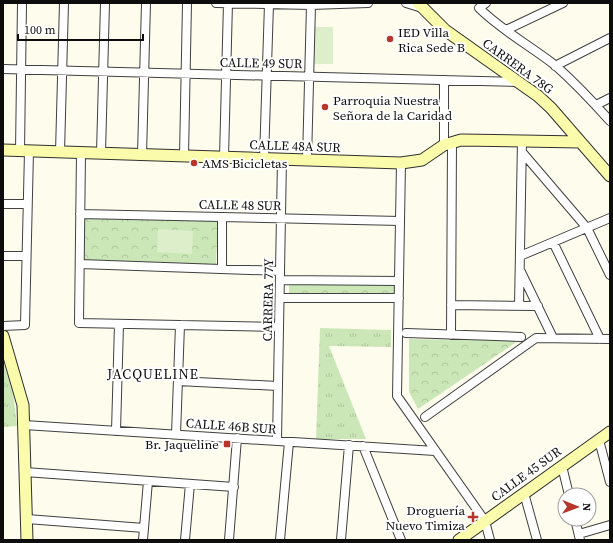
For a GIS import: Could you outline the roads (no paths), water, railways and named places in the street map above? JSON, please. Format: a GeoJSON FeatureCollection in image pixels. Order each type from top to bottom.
{"type":"FeatureCollection","features":[{"type":"Feature","properties":{"kind":"street"},"geometry":{"type":"LineString","coordinates":[[3,326],[24,325],[27,204],[21,69],[22,3]]}},
{"type":"Feature","properties":{"kind":"street"},"geometry":{"type":"LineString","coordinates":[[60,152],[64,3]]}},
{"type":"Feature","properties":{"kind":"street"},"geometry":{"type":"LineString","coordinates":[[101,154],[105,3]]}},
{"type":"Feature","properties":{"kind":"street"},"geometry":{"type":"LineString","coordinates":[[142,155],[146,3]]}},
{"type":"Feature","properties":{"kind":"street"},"geometry":{"type":"LineString","coordinates":[[184,156],[187,3]]}},
{"type":"Feature","properties":{"kind":"street"},"geometry":{"type":"LineString","coordinates":[[216,3],[311,5],[368,3]]}},
{"type":"Feature","properties":{"kind":"street"},"geometry":{"type":"LineString","coordinates":[[224,157],[228,3]]}},
{"type":"Feature","properties":{"kind":"street"},"geometry":{"type":"LineString","coordinates":[[406,3],[420,6]]}},
{"type":"Feature","properties":{"kind":"street"},"geometry":{"type":"LineString","coordinates":[[506,30],[564,3]]}},
{"type":"Feature","properties":{"kind":"street"},"geometry":{"type":"LineString","coordinates":[[264,159],[269,4]]}},
{"type":"Feature","properties":{"kind":"street"},"geometry":{"type":"LineString","coordinates":[[307,160],[311,5]]}},
{"type":"Feature","properties":{"kind":"street"},"geometry":{"type":"LineString","coordinates":[[483,5],[490,19],[555,66],[596,105],[610,122]]}},
{"type":"Feature","properties":{"kind":"street","name":"CARRERA 78G"},"geometry":{"type":"LineString","coordinates":[[420,6],[445,30],[518,82],[551,108],[610,176]]}},
{"type":"Feature","properties":{"kind":"street"},"geometry":{"type":"LineString","coordinates":[[555,66],[610,38]]}},
{"type":"Feature","properties":{"kind":"street","name":"CALLE 49 SUR"},"geometry":{"type":"LineString","coordinates":[[3,69],[518,82]]}},
{"type":"Feature","properties":{"kind":"street"},"geometry":{"type":"LineString","coordinates":[[444,80],[448,144],[451,335]]}},
{"type":"Feature","properties":{"kind":"street"},"geometry":{"type":"LineString","coordinates":[[596,105],[610,98]]}},
{"type":"Feature","properties":{"kind":"street","name":"CALLE 48A SUR"},"geometry":{"type":"LineString","coordinates":[[3,150],[401,163],[422,160],[448,144],[470,139],[580,142]]}},
{"type":"Feature","properties":{"kind":"street"},"geometry":{"type":"LineString","coordinates":[[519,306],[522,140]]}},
{"type":"Feature","properties":{"kind":"street"},"geometry":{"type":"LineString","coordinates":[[522,152],[587,228],[610,275]]}},
{"type":"Feature","properties":{"kind":"street"},"geometry":{"type":"LineString","coordinates":[[81,153],[79,323],[279,327]]}},
{"type":"Feature","properties":{"kind":"street","name":"CARRERA 77Y"},"geometry":{"type":"LineString","coordinates":[[277,441],[282,159]]}},
{"type":"Feature","properties":{"kind":"street"},"geometry":{"type":"LineString","coordinates":[[401,163],[397,396],[485,521],[490,540]]}},
{"type":"Feature","properties":{"kind":"street"},"geometry":{"type":"LineString","coordinates":[[3,204],[27,204]]}},
{"type":"Feature","properties":{"kind":"street","name":"CALLE 48 SUR"},"geometry":{"type":"LineString","coordinates":[[80,214],[400,221]]}},
{"type":"Feature","properties":{"kind":"street"},"geometry":{"type":"LineString","coordinates":[[222,217],[222,269]]}},
{"type":"Feature","properties":{"kind":"street"},"geometry":{"type":"LineString","coordinates":[[520,256],[610,218]]}},
{"type":"Feature","properties":{"kind":"street"},"geometry":{"type":"LineString","coordinates":[[552,242],[600,339]]}},
{"type":"Feature","properties":{"kind":"street"},"geometry":{"type":"LineString","coordinates":[[3,256],[26,256]]}},
{"type":"Feature","properties":{"kind":"street"},"geometry":{"type":"LineString","coordinates":[[80,264],[280,271]]}},
{"type":"Feature","properties":{"kind":"street"},"geometry":{"type":"LineString","coordinates":[[520,270],[553,338]]}},
{"type":"Feature","properties":{"kind":"street"},"geometry":{"type":"LineString","coordinates":[[280,280],[399,280]]}},
{"type":"Feature","properties":{"kind":"street"},"geometry":{"type":"LineString","coordinates":[[280,298],[399,298]]}},
{"type":"Feature","properties":{"kind":"street"},"geometry":{"type":"LineString","coordinates":[[451,305],[538,306]]}},
{"type":"Feature","properties":{"kind":"street"},"geometry":{"type":"LineString","coordinates":[[116,430],[119,324]]}},
{"type":"Feature","properties":{"kind":"street"},"geometry":{"type":"LineString","coordinates":[[176,434],[180,325]]}},
{"type":"Feature","properties":{"kind":"street"},"geometry":{"type":"LineString","coordinates":[[406,333],[521,337]]}},
{"type":"Feature","properties":{"kind":"street"},"geometry":{"type":"LineString","coordinates":[[3,336],[22,398],[27,540]]}},
{"type":"Feature","properties":{"kind":"street"},"geometry":{"type":"LineString","coordinates":[[425,417],[536,338],[610,339]]}},
{"type":"Feature","properties":{"kind":"street"},"geometry":{"type":"LineString","coordinates":[[178,381],[278,386]]}},
{"type":"Feature","properties":{"kind":"street","name":"CALLE 46B SUR"},"geometry":{"type":"LineString","coordinates":[[24,425],[435,451]]}},
{"type":"Feature","properties":{"kind":"street","name":"CALLE 45 SUR"},"geometry":{"type":"LineString","coordinates":[[460,540],[610,432]]}},
{"type":"Feature","properties":{"kind":"street"},"geometry":{"type":"LineString","coordinates":[[229,540],[238,438]]}},
{"type":"Feature","properties":{"kind":"street"},"geometry":{"type":"LineString","coordinates":[[599,440],[610,482]]}},
{"type":"Feature","properties":{"kind":"street"},"geometry":{"type":"LineString","coordinates":[[280,540],[289,442]]}},
{"type":"Feature","properties":{"kind":"street"},"geometry":{"type":"LineString","coordinates":[[341,540],[349,446]]}},
{"type":"Feature","properties":{"kind":"street"},"geometry":{"type":"LineString","coordinates":[[363,446],[401,540]]}},
{"type":"Feature","properties":{"kind":"street"},"geometry":{"type":"LineString","coordinates":[[562,466],[567,487]]}},
{"type":"Feature","properties":{"kind":"street"},"geometry":{"type":"LineString","coordinates":[[25,472],[234,486]]}},
{"type":"Feature","properties":{"kind":"street"},"geometry":{"type":"LineString","coordinates":[[143,540],[148,481]]}},
{"type":"Feature","properties":{"kind":"street"},"geometry":{"type":"LineString","coordinates":[[185,540],[190,484]]}},
{"type":"Feature","properties":{"kind":"street"},"geometry":{"type":"LineString","coordinates":[[524,493],[537,540]]}},
{"type":"Feature","properties":{"kind":"street"},"geometry":{"type":"LineString","coordinates":[[26,519],[144,528]]}},
{"type":"Feature","properties":{"kind":"street"},"geometry":{"type":"LineString","coordinates":[[577,527],[580,537],[610,525]]}},
{"type":"Feature","properties":{"kind":"place","name":"IED Villa Rica Sede B"},"geometry":{"type":"Point","coordinates":[390,39]}},
{"type":"Feature","properties":{"kind":"place","name":"Parroquia Nuestra Señora de la Caridad"},"geometry":{"type":"Point","coordinates":[325,107]}},
{"type":"Feature","properties":{"kind":"place","name":"AMS Bicicletas"},"geometry":{"type":"Point","coordinates":[194,163]}},
{"type":"Feature","properties":{"kind":"place","name":"Br. Jaqueline"},"geometry":{"type":"Point","coordinates":[227,444]}},
{"type":"Feature","properties":{"kind":"place","name":"Droguería Nuevo Timiza"},"geometry":{"type":"Point","coordinates":[473,517]}},
{"type":"Feature","properties":{"kind":"district","name":"JACQUELINE"},"geometry":{"type":"Point","coordinates":[153,374]}}]}
